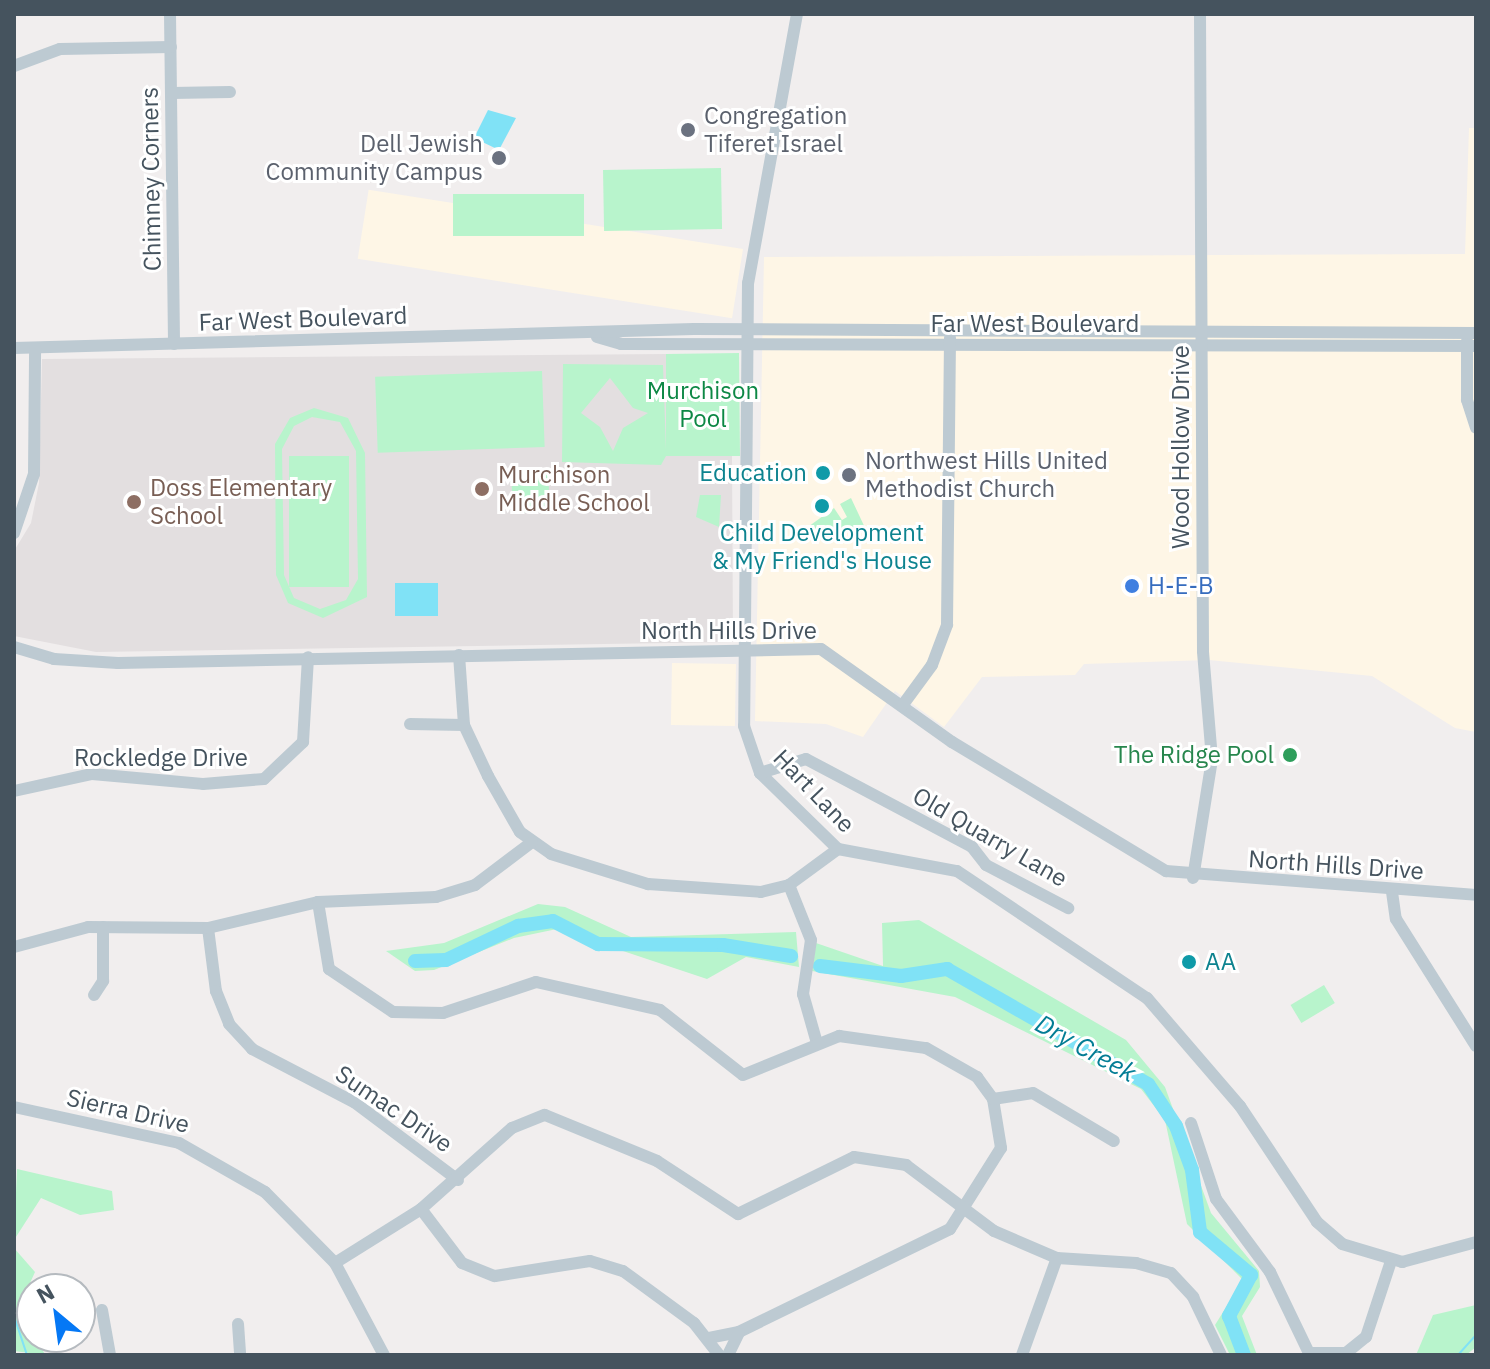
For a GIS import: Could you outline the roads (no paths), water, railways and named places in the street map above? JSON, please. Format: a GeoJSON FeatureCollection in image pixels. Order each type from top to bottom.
{"type":"FeatureCollection","features":[{"type":"Feature","properties":{"kind":"street","name":"Chimney Corners"},"geometry":{"type":"LineString","coordinates":[[170,14],[174,344]]}},
{"type":"Feature","properties":{"kind":"street","name":"Hart Lane"},"geometry":{"type":"LineString","coordinates":[[797,14],[748,283],[748,653],[744,726],[760,773],[838,849],[857,859],[957,871],[1103,963],[1147,998],[1240,1106],[1317,1222],[1342,1244],[1391,1261]]}},
{"type":"Feature","properties":{"kind":"street","name":"Wood Hollow Drive"},"geometry":{"type":"LineString","coordinates":[[1193,878],[1212,759],[1203,651],[1200,14]]}},
{"type":"Feature","properties":{"kind":"street"},"geometry":{"type":"LineString","coordinates":[[14,66],[60,49],[171,47]]}},
{"type":"Feature","properties":{"kind":"street"},"geometry":{"type":"LineString","coordinates":[[172,93],[230,92]]}},
{"type":"Feature","properties":{"kind":"street","name":"Far West Boulevard"},"geometry":{"type":"LineString","coordinates":[[14,348],[594,336],[747,329],[1203,332],[1473,340]]}},
{"type":"Feature","properties":{"kind":"street"},"geometry":{"type":"LineString","coordinates":[[902,706],[932,665],[947,625],[950,330]]}},
{"type":"Feature","properties":{"kind":"street","name":"Far West Boulevard"},"geometry":{"type":"LineString","coordinates":[[594,336],[621,344],[1203,347],[1473,340]]}},
{"type":"Feature","properties":{"kind":"street"},"geometry":{"type":"LineString","coordinates":[[1473,340],[1476,428]]}},
{"type":"Feature","properties":{"kind":"street"},"geometry":{"type":"LineString","coordinates":[[14,533],[34,474],[35,348]]}},
{"type":"Feature","properties":{"kind":"street","name":"North Hills Drive"},"geometry":{"type":"LineString","coordinates":[[14,647],[77,662],[748,653],[821,649],[902,706],[1143,860],[1193,878],[1476,895]]}},
{"type":"Feature","properties":{"kind":"street"},"geometry":{"type":"LineString","coordinates":[[459,655],[464,725],[502,803],[532,842],[581,868],[648,884],[736,892],[789,885],[838,849]]}},
{"type":"Feature","properties":{"kind":"street","name":"Rockledge Drive"},"geometry":{"type":"LineString","coordinates":[[14,791],[92,774],[188,784],[264,779],[303,742],[308,657]]}},
{"type":"Feature","properties":{"kind":"street"},"geometry":{"type":"LineString","coordinates":[[410,724],[464,725]]}},
{"type":"Feature","properties":{"kind":"street","name":"Old Quarry Lane"},"geometry":{"type":"LineString","coordinates":[[760,773],[806,759],[972,847],[986,865],[1068,908]]}},
{"type":"Feature","properties":{"kind":"street"},"geometry":{"type":"LineString","coordinates":[[14,947],[103,927],[208,928],[318,902],[458,892],[532,842]]}},
{"type":"Feature","properties":{"kind":"street"},"geometry":{"type":"LineString","coordinates":[[789,885],[811,940],[803,994],[817,1043]]}},
{"type":"Feature","properties":{"kind":"street"},"geometry":{"type":"LineString","coordinates":[[1392,892],[1396,919],[1476,1046]]}},
{"type":"Feature","properties":{"kind":"street"},"geometry":{"type":"LineString","coordinates":[[318,902],[329,969],[393,1012],[443,1013],[536,982],[660,1010],[743,1075],[817,1043],[880,1037],[926,1048],[965,1068],[993,1099],[1001,1148],[964,1211],[942,1236],[739,1332],[707,1338]]}},
{"type":"Feature","properties":{"kind":"street"},"geometry":{"type":"LineString","coordinates":[[94,995],[103,981],[103,927]]}},
{"type":"Feature","properties":{"kind":"street","name":"Sumac Drive"},"geometry":{"type":"LineString","coordinates":[[208,928],[216,991],[229,1024],[252,1049],[354,1102],[458,1180]]}},
{"type":"Feature","properties":{"kind":"street"},"geometry":{"type":"LineString","coordinates":[[993,1099],[1033,1093],[1114,1141]]}},
{"type":"Feature","properties":{"kind":"street","name":"Sierra Drive"},"geometry":{"type":"LineString","coordinates":[[14,1107],[204,1152],[292,1213],[335,1263],[384,1355]]}},
{"type":"Feature","properties":{"kind":"street"},"geometry":{"type":"LineString","coordinates":[[335,1263],[421,1209],[458,1180],[512,1128],[545,1115],[657,1161],[738,1214],[837,1163],[878,1156],[906,1165],[964,1211],[1057,1258],[1136,1263],[1171,1273],[1193,1297],[1221,1355]]}},
{"type":"Feature","properties":{"kind":"street"},"geometry":{"type":"LineString","coordinates":[[1191,1123],[1216,1199],[1270,1272],[1309,1353],[1346,1353],[1366,1337],[1391,1261],[1476,1242]]}},
{"type":"Feature","properties":{"kind":"street"},"geometry":{"type":"LineString","coordinates":[[421,1209],[449,1249],[475,1270],[514,1276],[574,1262],[609,1265],[707,1338],[719,1355]]}},
{"type":"Feature","properties":{"kind":"street"},"geometry":{"type":"LineString","coordinates":[[1022,1355],[1057,1258]]}},
{"type":"Feature","properties":{"kind":"street"},"geometry":{"type":"LineString","coordinates":[[102,1310],[110,1355]]}},
{"type":"Feature","properties":{"kind":"street"},"geometry":{"type":"LineString","coordinates":[[238,1324],[240,1355]]}},
{"type":"Feature","properties":{"kind":"street"},"geometry":{"type":"LineString","coordinates":[[728,1355],[739,1332]]}},
{"type":"Feature","properties":{"kind":"water"},"geometry":{"type":"Polygon","coordinates":[[[488,110],[516,118],[499,150],[474,138],[488,110]]]}},
{"type":"Feature","properties":{"kind":"water"},"geometry":{"type":"Polygon","coordinates":[[[395,583],[438,583],[438,616],[395,616],[395,583]]]}},
{"type":"Feature","properties":{"kind":"waterway","name":"Dry Creek"},"geometry":{"type":"LineString","coordinates":[[415,961],[446,960],[518,926],[553,921],[598,944],[723,945],[791,956]]}},
{"type":"Feature","properties":{"kind":"waterway","name":"Dry Creek"},"geometry":{"type":"LineString","coordinates":[[820,966],[901,976],[947,969],[1148,1084],[1176,1126],[1192,1170],[1200,1232],[1251,1275],[1229,1316],[1244,1355]]}},
{"type":"Feature","properties":{"kind":"waterway"},"geometry":{"type":"LineString","coordinates":[[14,1316],[27,1355]]}},
{"type":"Feature","properties":{"kind":"waterway"},"geometry":{"type":"LineString","coordinates":[[1458,1355],[1476,1335]]}},
{"type":"Feature","properties":{"kind":"place","name":"Congregation Tiferet Israel"},"geometry":{"type":"Point","coordinates":[688,130]}},
{"type":"Feature","properties":{"kind":"place","name":"Dell Jewish Community Campus"},"geometry":{"type":"Point","coordinates":[499,158]}},
{"type":"Feature","properties":{"kind":"place","name":"Education"},"geometry":{"type":"Point","coordinates":[823,473]}},
{"type":"Feature","properties":{"kind":"place","name":"Northwest Hills United Methodist Church"},"geometry":{"type":"Point","coordinates":[849,475]}},
{"type":"Feature","properties":{"kind":"place","name":"Murchison Middle School"},"geometry":{"type":"Point","coordinates":[482,489]}},
{"type":"Feature","properties":{"kind":"place","name":"Doss Elementary School"},"geometry":{"type":"Point","coordinates":[134,502]}},
{"type":"Feature","properties":{"kind":"place","name":"Child Development & My Friend's House"},"geometry":{"type":"Point","coordinates":[822,506]}},
{"type":"Feature","properties":{"kind":"place","name":"H-E-B"},"geometry":{"type":"Point","coordinates":[1132,586]}},
{"type":"Feature","properties":{"kind":"place","name":"The Ridge Pool"},"geometry":{"type":"Point","coordinates":[1290,755]}},
{"type":"Feature","properties":{"kind":"place","name":"AA"},"geometry":{"type":"Point","coordinates":[1189,962]}},
{"type":"Feature","properties":{"kind":"park label","name":"Murchison Pool"},"geometry":{"type":"Point","coordinates":[703,405]}}]}
